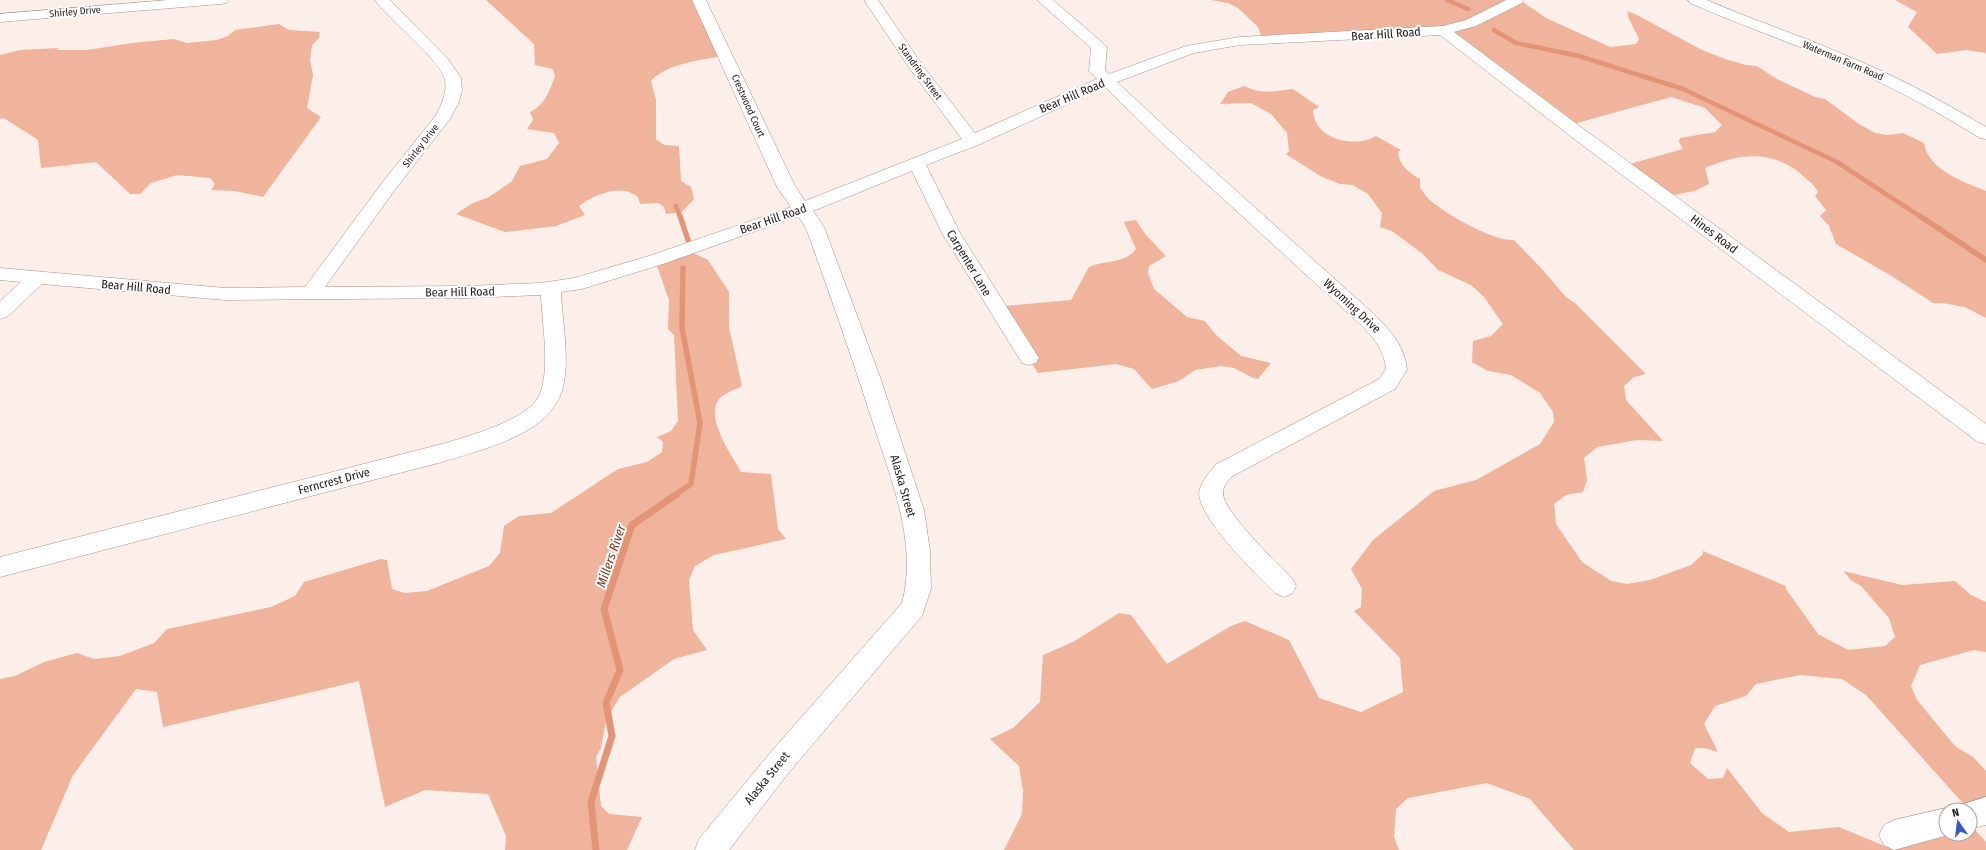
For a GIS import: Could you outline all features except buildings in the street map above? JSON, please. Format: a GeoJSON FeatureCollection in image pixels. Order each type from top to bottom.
{"type":"FeatureCollection","features":[{"type":"Feature","properties":{"kind":"street","name":"Shirley Drive"},"geometry":{"type":"LineString","coordinates":[[0,18],[220,0]]}},
{"type":"Feature","properties":{"kind":"street","name":"Shirley Drive"},"geometry":{"type":"LineString","coordinates":[[311,292],[388,187],[436,128],[451,102],[454,90],[453,78],[443,62],[382,0]]}},
{"type":"Feature","properties":{"kind":"street","name":"Crestwood Court"},"geometry":{"type":"LineString","coordinates":[[699,0],[768,152],[786,187],[802,209]]}},
{"type":"Feature","properties":{"kind":"street","name":"Standring Street"},"geometry":{"type":"LineString","coordinates":[[871,0],[916,69],[972,141]]}},
{"type":"Feature","properties":{"kind":"street","name":"Wyoming Drive"},"geometry":{"type":"LineString","coordinates":[[1044,0],[1099,47],[1097,71],[1167,138],[1368,320],[1382,334],[1393,350],[1397,360],[1398,370],[1387,384],[1223,471],[1213,483],[1211,496],[1215,507],[1227,524],[1284,586]]}},
{"type":"Feature","properties":{"kind":"street","name":"Bear Hill Road"},"geometry":{"type":"LineString","coordinates":[[0,274],[225,294],[311,292],[466,292],[551,288],[593,280],[802,209],[917,164],[1108,80],[1174,55],[1211,44],[1247,40],[1393,34],[1443,30],[1471,23],[1517,0]]}},
{"type":"Feature","properties":{"kind":"street","name":"Waterman Farm Road"},"geometry":{"type":"LineString","coordinates":[[1695,0],[1756,26],[1840,58],[1891,81],[1940,106],[1986,134]]}},
{"type":"Feature","properties":{"kind":"street","name":"Hines Road"},"geometry":{"type":"LineString","coordinates":[[1443,30],[1575,131],[1986,436]]}},
{"type":"Feature","properties":{"kind":"street","name":"Carpenter Lane"},"geometry":{"type":"LineString","coordinates":[[917,164],[951,233],[1029,358]]}},
{"type":"Feature","properties":{"kind":"street","name":"Alaska Street"},"geometry":{"type":"LineString","coordinates":[[710,850],[780,762],[913,608],[918,589],[918,551],[912,510],[869,377],[818,235],[815,227],[802,209]]}},
{"type":"Feature","properties":{"kind":"street"},"geometry":{"type":"LineString","coordinates":[[0,312],[37,278]]}},
{"type":"Feature","properties":{"kind":"street","name":"Ferncrest Drive"},"geometry":{"type":"LineString","coordinates":[[0,567],[442,453],[486,439],[510,429],[541,410],[549,397],[552,382],[553,345],[551,288]]}},
{"type":"Feature","properties":{"kind":"street"},"geometry":{"type":"LineString","coordinates":[[1894,835],[1938,824]]}},
{"type":"Feature","properties":{"kind":"shaded area"},"geometry":{"type":"Polygon","coordinates":[[[486,0],[697,0],[721,56],[674,66],[658,75],[651,81],[656,100],[656,139],[664,145],[679,146],[681,181],[691,187],[694,199],[682,212],[666,214],[664,207],[658,203],[640,204],[638,197],[628,191],[620,190],[607,192],[589,199],[579,206],[585,215],[556,226],[505,232],[456,214],[471,204],[489,197],[512,181],[520,166],[547,159],[559,143],[554,133],[527,129],[533,120],[530,112],[543,102],[551,87],[555,77],[553,69],[535,65],[534,44],[486,0]]]}},
{"type":"Feature","properties":{"kind":"shaded area"},"geometry":{"type":"Polygon","coordinates":[[[1211,0],[1520,0],[1546,18],[1610,47],[1636,44],[1639,39],[1629,19],[1627,11],[1637,15],[1702,50],[1728,60],[1746,65],[1757,66],[1777,79],[1815,97],[1825,99],[1859,124],[1875,133],[1887,135],[1903,133],[1924,143],[1932,161],[1940,168],[1948,174],[1968,184],[1986,191],[1986,318],[1965,307],[1943,303],[1933,303],[1890,275],[1836,244],[1829,226],[1820,216],[1826,210],[1815,196],[1818,192],[1816,189],[1801,174],[1790,166],[1778,161],[1766,157],[1754,156],[1742,157],[1717,163],[1705,168],[1709,184],[1694,191],[1663,197],[1619,167],[1683,149],[1679,142],[1680,138],[1715,132],[1722,125],[1705,108],[1671,97],[1566,126],[1447,34],[1263,41],[1258,27],[1238,8],[1228,3],[1211,0]]]}},
{"type":"Feature","properties":{"kind":"shaded area"},"geometry":{"type":"Polygon","coordinates":[[[1895,0],[1986,0],[1986,53],[1966,50],[1937,54],[1908,27],[1917,12],[1895,0]]]}},
{"type":"Feature","properties":{"kind":"shaded area"},"geometry":{"type":"Polygon","coordinates":[[[279,24],[289,30],[320,32],[319,38],[312,45],[310,60],[313,75],[307,108],[321,117],[263,197],[235,191],[211,190],[215,184],[210,178],[177,175],[151,183],[140,194],[130,194],[96,162],[41,168],[38,140],[4,118],[0,119],[0,55],[20,50],[59,48],[56,50],[87,50],[132,43],[174,39],[187,43],[217,40],[228,36],[235,30],[279,24]]]}},
{"type":"Feature","properties":{"kind":"shaded area"},"geometry":{"type":"Polygon","coordinates":[[[1244,86],[1257,91],[1293,89],[1319,107],[1313,110],[1315,120],[1320,128],[1327,134],[1337,139],[1357,142],[1376,136],[1401,150],[1398,152],[1402,165],[1420,179],[1420,187],[1430,200],[1459,220],[1483,232],[1505,239],[1514,240],[1566,297],[1575,303],[1646,374],[1634,377],[1624,386],[1626,400],[1663,441],[1637,440],[1597,447],[1584,458],[1587,480],[1583,492],[1566,495],[1554,504],[1556,524],[1582,562],[1611,581],[1627,584],[1650,580],[1691,565],[1703,554],[1703,551],[1786,586],[1786,589],[1818,634],[1848,650],[1885,646],[1895,637],[1889,618],[1861,586],[1851,580],[1843,571],[1902,585],[1955,581],[1971,595],[1986,602],[1986,652],[1974,650],[1920,665],[1911,686],[1917,700],[1955,746],[1973,757],[1986,771],[1986,821],[1978,816],[1978,802],[1962,802],[1866,695],[1842,679],[1800,675],[1756,684],[1746,696],[1715,706],[1704,724],[1718,752],[1704,748],[1695,748],[1690,763],[1708,779],[1723,778],[1727,768],[1762,813],[1789,832],[1839,827],[1887,847],[1938,836],[1938,842],[1978,842],[1978,833],[1986,842],[1986,850],[1574,850],[1530,799],[1487,783],[1408,798],[1396,809],[1394,837],[1399,850],[1004,850],[1022,814],[1023,791],[1019,766],[990,739],[1013,728],[1040,702],[1043,655],[1073,642],[1119,613],[1131,615],[1167,664],[1231,626],[1245,621],[1289,640],[1319,698],[1361,712],[1403,692],[1400,658],[1354,611],[1361,607],[1362,589],[1351,569],[1373,540],[1434,491],[1476,480],[1540,444],[1554,422],[1553,412],[1540,393],[1511,375],[1488,371],[1472,362],[1473,341],[1491,336],[1503,324],[1484,297],[1471,285],[1438,270],[1423,254],[1392,231],[1380,227],[1382,213],[1368,194],[1353,185],[1340,184],[1320,176],[1286,154],[1289,151],[1287,133],[1271,114],[1251,103],[1220,104],[1228,92],[1244,86]]]}},
{"type":"Feature","properties":{"kind":"shaded area"},"geometry":{"type":"Polygon","coordinates":[[[1136,220],[1146,235],[1166,256],[1149,266],[1148,273],[1154,289],[1187,317],[1205,321],[1215,334],[1241,356],[1271,363],[1258,379],[1234,368],[1221,366],[1195,370],[1179,381],[1152,389],[1134,369],[1116,364],[1038,373],[1003,317],[1005,306],[1071,300],[1089,267],[1121,259],[1131,254],[1136,249],[1124,222],[1136,220]]]}},
{"type":"Feature","properties":{"kind":"shaded area"},"geometry":{"type":"Polygon","coordinates":[[[691,252],[708,260],[729,292],[729,327],[742,386],[720,398],[716,406],[715,415],[717,425],[726,446],[741,472],[771,474],[778,529],[786,539],[714,555],[695,566],[689,580],[693,630],[707,650],[674,659],[620,697],[606,720],[601,748],[596,757],[601,806],[609,814],[642,817],[627,850],[505,850],[506,836],[488,794],[425,790],[385,807],[359,681],[163,727],[157,692],[136,689],[73,775],[41,850],[0,850],[0,679],[15,676],[44,662],[77,653],[94,659],[120,656],[154,643],[167,629],[271,607],[295,596],[304,582],[381,559],[387,560],[392,589],[405,593],[427,591],[489,566],[500,553],[504,526],[519,516],[551,513],[618,469],[647,462],[662,452],[663,442],[657,437],[671,431],[678,421],[674,335],[668,329],[669,300],[656,263],[691,252]]]}},
{"type":"Feature","properties":{"kind":"waterway"},"geometry":{"type":"LineString","coordinates":[[1447,0],[1468,9]]}},
{"type":"Feature","properties":{"kind":"waterway"},"geometry":{"type":"LineString","coordinates":[[1494,30],[1516,43],[1579,56],[1683,89],[1837,162],[1921,217]]}},
{"type":"Feature","properties":{"kind":"waterway","name":"Millers River"},"geometry":{"type":"LineString","coordinates":[[676,206],[680,217]]}},
{"type":"Feature","properties":{"kind":"waterway","name":"Millers River"},"geometry":{"type":"LineString","coordinates":[[680,216],[688,240]]}},
{"type":"Feature","properties":{"kind":"waterway"},"geometry":{"type":"LineString","coordinates":[[1920,216],[1986,260]]}},
{"type":"Feature","properties":{"kind":"waterway","name":"Millers River"},"geometry":{"type":"LineString","coordinates":[[675,495],[691,484],[700,423],[682,328],[683,268]]}},
{"type":"Feature","properties":{"kind":"waterway","name":"Millers River"},"geometry":{"type":"LineString","coordinates":[[596,850],[591,802],[612,736],[606,703],[620,670],[604,609],[632,525],[677,494]]}}]}
